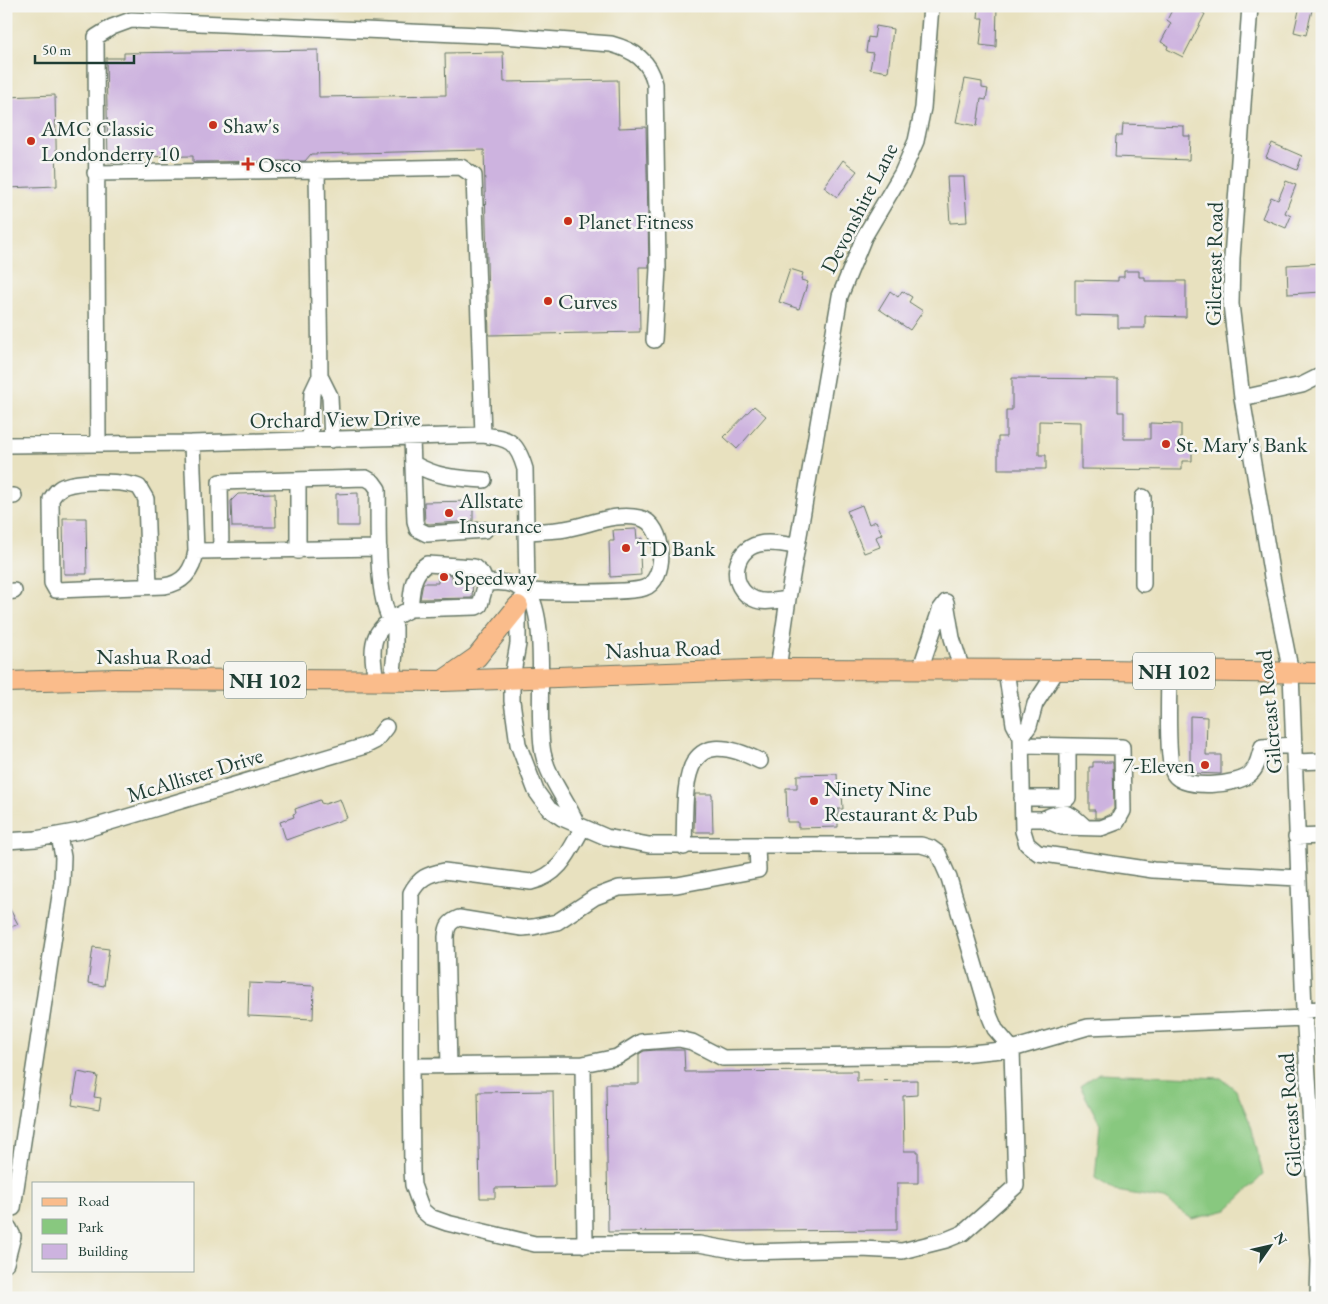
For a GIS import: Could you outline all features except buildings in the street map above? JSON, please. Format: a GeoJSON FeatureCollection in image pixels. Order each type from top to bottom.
{"type":"FeatureCollection","features":[{"type":"Feature","properties":{"kind":"main road"},"geometry":{"type":"LineString","coordinates":[[443,680],[477,658],[522,598]]}},
{"type":"Feature","properties":{"kind":"main road","name":"Nashua Road"},"geometry":{"type":"LineString","coordinates":[[6,682],[117,679],[384,681],[540,678],[778,669],[1322,673]]}},
{"type":"Feature","properties":{"kind":"street","name":"Devonshire Lane"},"geometry":{"type":"LineString","coordinates":[[778,669],[788,599],[840,296],[864,237],[902,173],[916,141],[923,108],[932,6]]}},
{"type":"Feature","properties":{"kind":"street","name":"Gilcreast Road"},"geometry":{"type":"LineString","coordinates":[[1250,6],[1231,289],[1242,398],[1272,576],[1291,673],[1296,762],[1296,838],[1304,1014],[1316,1084],[1320,1261],[1318,1298]]}},
{"type":"Feature","properties":{"kind":"street"},"geometry":{"type":"LineString","coordinates":[[98,443],[95,173],[96,37],[112,27],[131,20],[503,36],[610,44],[626,48],[646,64],[652,74],[654,84],[658,268],[654,340]]}},
{"type":"Feature","properties":{"kind":"street"},"geometry":{"type":"LineString","coordinates":[[95,173],[462,167],[474,176],[483,435]]}},
{"type":"Feature","properties":{"kind":"street"},"geometry":{"type":"LineString","coordinates":[[317,170],[320,376],[330,396],[332,440]]}},
{"type":"Feature","properties":{"kind":"street"},"geometry":{"type":"LineString","coordinates":[[310,440],[312,393],[320,376]]}},
{"type":"Feature","properties":{"kind":"street"},"geometry":{"type":"LineString","coordinates":[[1242,398],[1302,385],[1322,376]]}},
{"type":"Feature","properties":{"kind":"street","name":"Orchard View Drive"},"geometry":{"type":"LineString","coordinates":[[6,445],[412,439],[483,435],[502,437],[512,442],[520,454],[525,468],[527,532],[518,644],[512,678],[514,723],[525,767],[536,791],[549,808],[562,818],[606,837],[649,845],[684,847],[921,844],[931,848],[944,863],[990,1017],[995,1029],[1012,1049]]}},
{"type":"Feature","properties":{"kind":"street"},"geometry":{"type":"LineString","coordinates":[[412,439],[415,521],[420,532],[485,530]]}},
{"type":"Feature","properties":{"kind":"street"},"geometry":{"type":"LineString","coordinates":[[149,586],[144,493],[139,487],[90,482],[65,486],[55,491],[51,499],[52,583],[56,590],[173,585],[182,579],[194,563],[196,551],[192,443]]}},
{"type":"Feature","properties":{"kind":"street"},"geometry":{"type":"LineString","coordinates":[[414,464],[440,476],[484,480]]}},
{"type":"Feature","properties":{"kind":"street"},"geometry":{"type":"LineString","coordinates":[[221,551],[220,482],[366,478],[373,482],[378,489],[382,600],[388,620],[395,627],[395,652],[384,681]]}},
{"type":"Feature","properties":{"kind":"street"},"geometry":{"type":"LineString","coordinates":[[298,480],[298,550]]}},
{"type":"Feature","properties":{"kind":"street"},"geometry":{"type":"LineString","coordinates":[[1143,497],[1143,584]]}},
{"type":"Feature","properties":{"kind":"street"},"geometry":{"type":"LineString","coordinates":[[486,583],[506,583],[522,598],[642,589],[651,585],[659,574],[660,550],[657,531],[652,523],[642,518],[628,516],[564,529],[527,532]]}},
{"type":"Feature","properties":{"kind":"street"},"geometry":{"type":"LineString","coordinates":[[788,599],[761,601],[749,596],[737,581],[736,568],[745,551],[756,544],[768,543],[797,546]]}},
{"type":"Feature","properties":{"kind":"street"},"geometry":{"type":"LineString","coordinates":[[196,551],[379,548]]}},
{"type":"Feature","properties":{"kind":"street"},"geometry":{"type":"LineString","coordinates":[[384,681],[371,652],[382,626],[388,620],[410,609],[480,606],[486,583],[482,574],[474,567],[427,564],[413,581],[410,609]]}},
{"type":"Feature","properties":{"kind":"street","name":"Orchard View Drive"},"geometry":{"type":"LineString","coordinates":[[522,598],[536,607],[541,739],[544,755],[550,774],[579,824]]}},
{"type":"Feature","properties":{"kind":"street"},"geometry":{"type":"LineString","coordinates":[[920,670],[940,610],[946,602],[952,638],[962,670]]}},
{"type":"Feature","properties":{"kind":"street"},"geometry":{"type":"LineString","coordinates":[[1006,670],[1014,724],[1021,741],[1023,831],[1027,844],[1038,853],[1153,870],[1298,878]]}},
{"type":"Feature","properties":{"kind":"street"},"geometry":{"type":"LineString","coordinates":[[1021,741],[1029,726],[1035,704],[1057,670]]}},
{"type":"Feature","properties":{"kind":"street"},"geometry":{"type":"LineString","coordinates":[[1169,671],[1171,763],[1174,776],[1180,780],[1189,783],[1226,784],[1239,781],[1250,774],[1257,765],[1262,747],[1295,745]]}},
{"type":"Feature","properties":{"kind":"street","name":"McAllister Drive"},"geometry":{"type":"LineString","coordinates":[[6,841],[58,836],[365,746],[375,741],[386,727]]}},
{"type":"Feature","properties":{"kind":"street"},"geometry":{"type":"LineString","coordinates":[[1021,741],[1068,746],[1122,747],[1122,817],[1112,826],[1062,827],[1043,819],[1023,818]]}},
{"type":"Feature","properties":{"kind":"street"},"geometry":{"type":"LineString","coordinates":[[1022,798],[1068,798],[1068,746]]}},
{"type":"Feature","properties":{"kind":"street"},"geometry":{"type":"LineString","coordinates":[[684,847],[686,783],[693,762],[699,755],[709,750],[721,748],[744,753],[760,761]]}},
{"type":"Feature","properties":{"kind":"street"},"geometry":{"type":"LineString","coordinates":[[1296,762],[1322,761]]}},
{"type":"Feature","properties":{"kind":"street"},"geometry":{"type":"LineString","coordinates":[[579,824],[566,859],[554,872],[544,879],[531,882],[444,871],[430,874],[417,881],[411,893],[412,1178],[422,1210],[430,1217],[447,1223],[535,1244],[699,1244],[744,1252],[861,1249],[902,1251],[946,1240],[963,1233],[1016,1186],[1012,1049]]}},
{"type":"Feature","properties":{"kind":"street"},"geometry":{"type":"LineString","coordinates":[[6,1263],[13,1236],[8,1230],[10,1208],[62,882],[63,858],[58,836]]}},
{"type":"Feature","properties":{"kind":"street"},"geometry":{"type":"LineString","coordinates":[[1296,838],[1322,836]]}},
{"type":"Feature","properties":{"kind":"street"},"geometry":{"type":"LineString","coordinates":[[450,1066],[446,937],[447,927],[451,921],[459,918],[522,928],[557,922],[595,897],[619,888],[677,885],[758,870],[757,846]]}},
{"type":"Feature","properties":{"kind":"street"},"geometry":{"type":"LineString","coordinates":[[411,1066],[583,1064],[617,1057],[641,1042],[679,1039],[692,1042],[715,1056],[724,1058],[951,1055],[1012,1049],[1088,1027],[1304,1014],[1322,1009]]}},
{"type":"Feature","properties":{"kind":"street"},"geometry":{"type":"LineString","coordinates":[[583,1064],[585,1245]]}},
{"type":"Feature","properties":{"kind":"green space"},"geometry":{"type":"Polygon","coordinates":[[[1099,1073],[1221,1078],[1236,1090],[1251,1125],[1263,1175],[1227,1210],[1192,1219],[1164,1199],[1116,1191],[1095,1178],[1100,1124],[1080,1086],[1099,1073]]]}},
{"type":"Feature","properties":{"kind":"place","name":"Shaw's"},"geometry":{"type":"Point","coordinates":[213,125]}},
{"type":"Feature","properties":{"kind":"place","name":"AMC Classic Londonderry 10"},"geometry":{"type":"Point","coordinates":[31,141]}},
{"type":"Feature","properties":{"kind":"place","name":"Osco"},"geometry":{"type":"Point","coordinates":[248,164]}},
{"type":"Feature","properties":{"kind":"place","name":"Planet Fitness"},"geometry":{"type":"Point","coordinates":[568,221]}},
{"type":"Feature","properties":{"kind":"place","name":"Curves"},"geometry":{"type":"Point","coordinates":[548,301]}},
{"type":"Feature","properties":{"kind":"place","name":"St. Mary's Bank"},"geometry":{"type":"Point","coordinates":[1166,444]}},
{"type":"Feature","properties":{"kind":"place","name":"Allstate Insurance"},"geometry":{"type":"Point","coordinates":[449,513]}},
{"type":"Feature","properties":{"kind":"place","name":"TD Bank"},"geometry":{"type":"Point","coordinates":[626,548]}},
{"type":"Feature","properties":{"kind":"place","name":"Speedway"},"geometry":{"type":"Point","coordinates":[444,577]}},
{"type":"Feature","properties":{"kind":"place","name":"7-Eleven"},"geometry":{"type":"Point","coordinates":[1205,765]}},
{"type":"Feature","properties":{"kind":"place","name":"Ninety Nine Restaurant & Pub"},"geometry":{"type":"Point","coordinates":[814,801]}}]}
